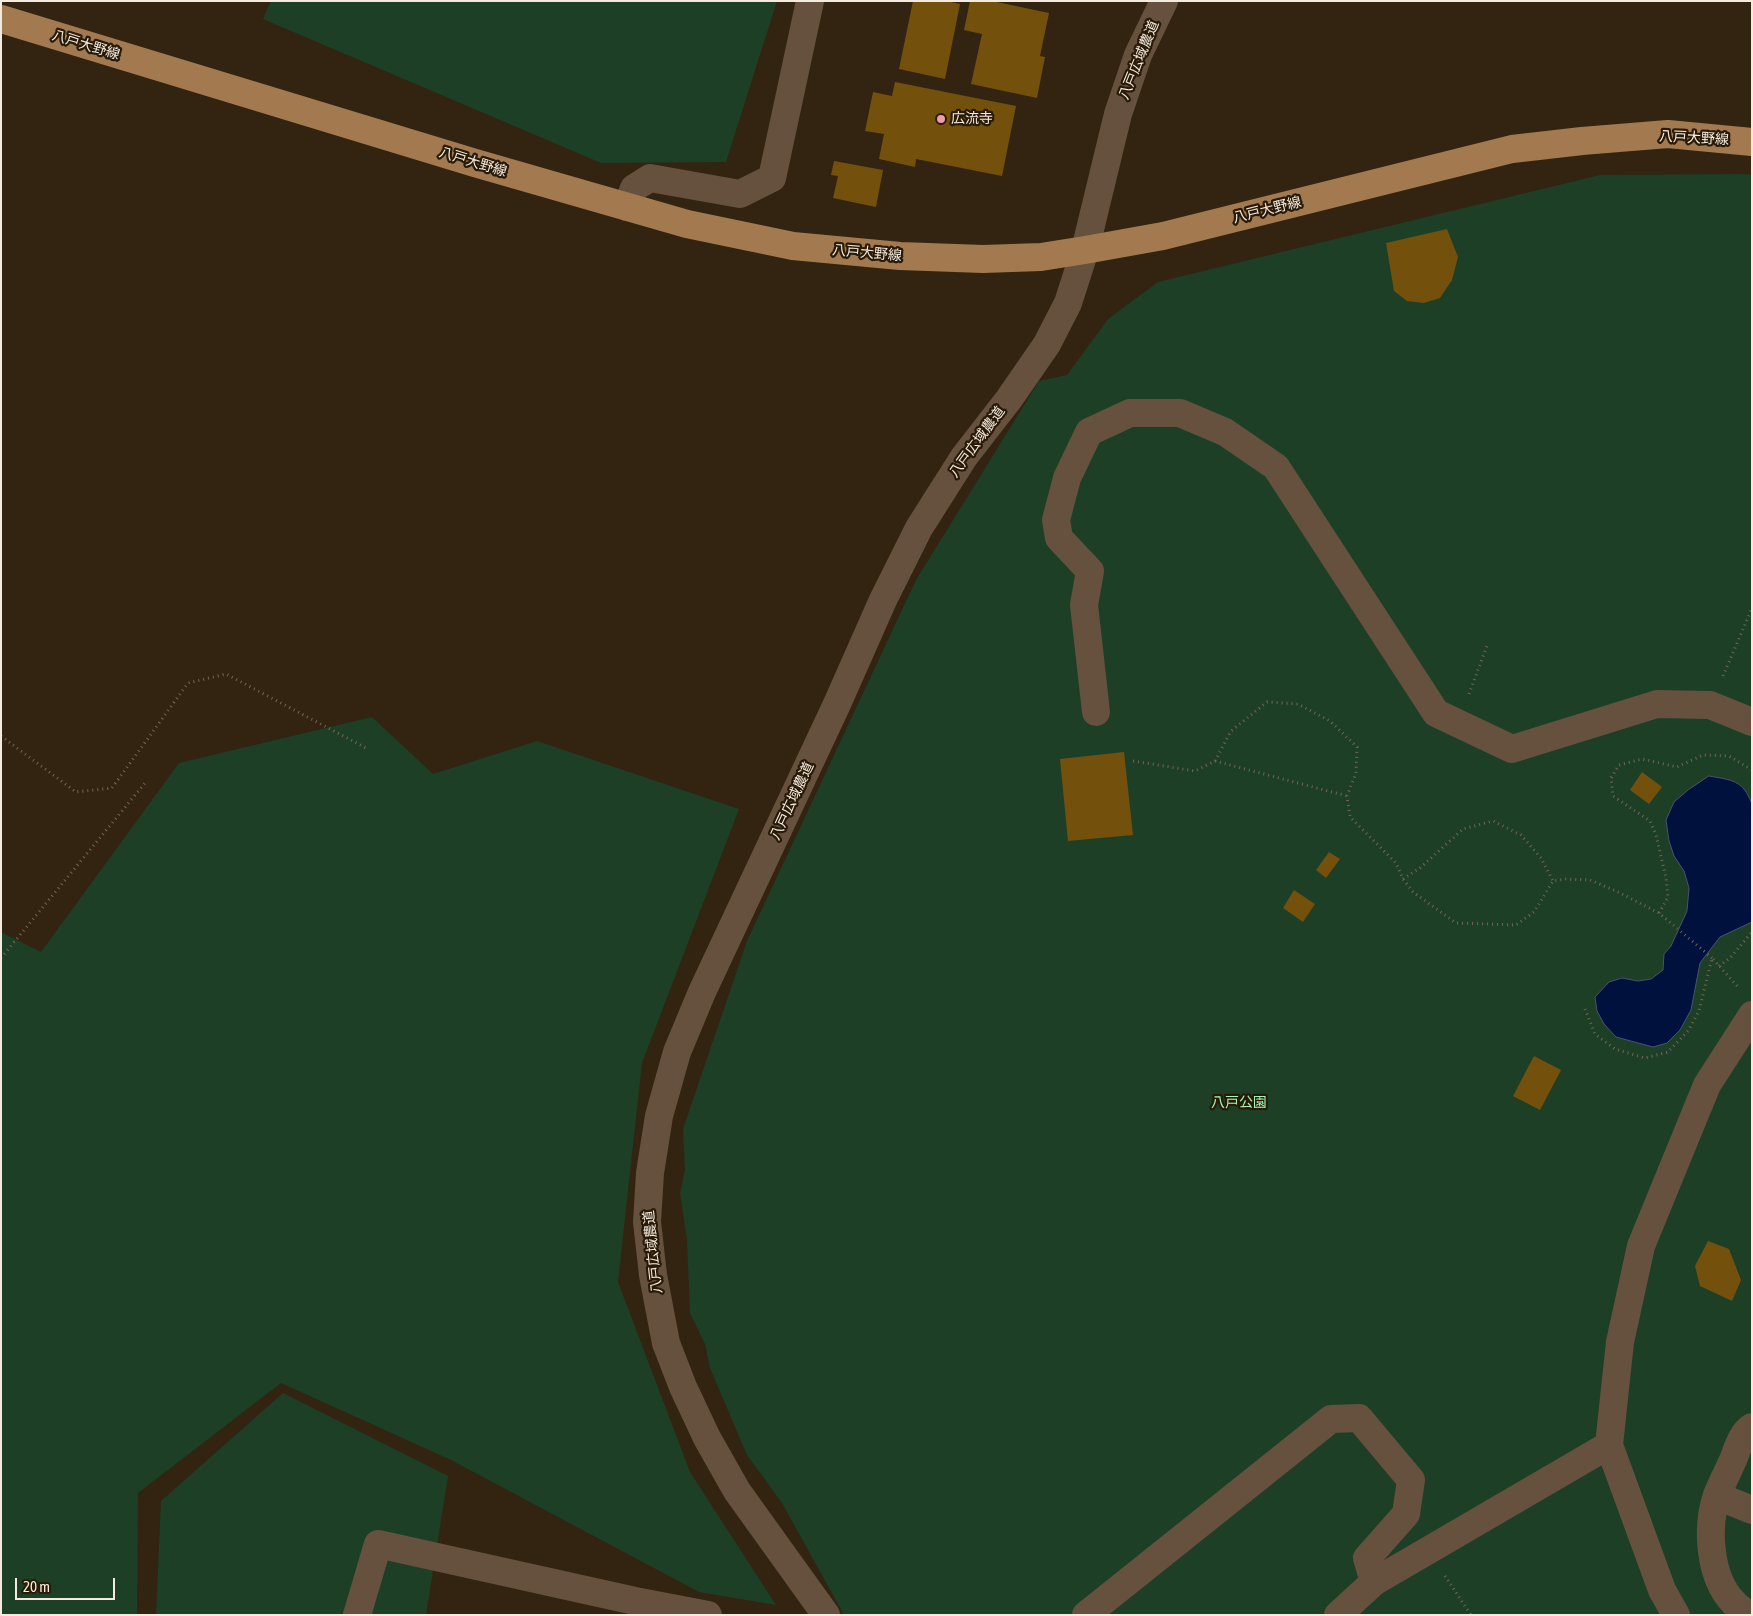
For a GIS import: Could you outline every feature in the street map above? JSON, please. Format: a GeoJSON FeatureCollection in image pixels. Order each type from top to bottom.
{"type":"FeatureCollection","features":[{"type":"Feature","properties":{"kind":"main road","name":"八戸大野線"},"geometry":{"type":"LineString","coordinates":[[1,20],[687,224],[793,246],[900,256],[983,259],[1041,257],[1085,250],[1163,236],[1512,149],[1668,134],[1752,142]]}},
{"type":"Feature","properties":{"kind":"street"},"geometry":{"type":"LineString","coordinates":[[627,207],[634,188],[650,178],[740,194],[772,178],[810,1]]}},
{"type":"Feature","properties":{"kind":"street","name":"八戸広域農道"},"geometry":{"type":"LineString","coordinates":[[826,1615],[737,1491],[707,1438],[683,1387],[666,1343],[653,1275],[647,1222],[650,1173],[659,1116],[677,1052],[702,992],[919,528],[964,457],[1009,399],[1047,344],[1068,302],[1085,250],[1118,114],[1138,55],[1164,1]]}},
{"type":"Feature","properties":{"kind":"street"},"geometry":{"type":"LineString","coordinates":[[1096,712],[1084,605],[1090,571],[1059,538],[1056,520],[1066,478],[1089,432],[1130,413],[1180,413],[1225,432],[1276,467],[1436,713],[1512,749],[1657,704],[1710,705],[1752,722]]}},
{"type":"Feature","properties":{"kind":"street"},"geometry":{"type":"LineString","coordinates":[[1676,1615],[1662,1590],[1609,1445],[1620,1342],[1642,1246],[1707,1085],[1749,1005]]}},
{"type":"Feature","properties":{"kind":"street"},"geometry":{"type":"LineString","coordinates":[[1086,1615],[1331,1419],[1359,1418],[1411,1480],[1406,1514],[1367,1558],[1374,1582]]}},
{"type":"Feature","properties":{"kind":"street"},"geometry":{"type":"LineString","coordinates":[[1749,1615],[1734,1604],[1727,1594],[1712,1560],[1712,1518],[1717,1496],[1742,1439],[1749,1428],[1752,1427]]}},
{"type":"Feature","properties":{"kind":"street"},"geometry":{"type":"LineString","coordinates":[[1338,1615],[1374,1582],[1609,1445]]}},
{"type":"Feature","properties":{"kind":"street"},"geometry":{"type":"LineString","coordinates":[[1717,1496],[1752,1510]]}},
{"type":"Feature","properties":{"kind":"street"},"geometry":{"type":"LineString","coordinates":[[357,1615],[378,1544],[635,1601],[708,1615]]}},
{"type":"Feature","properties":{"kind":"path"},"geometry":{"type":"LineString","coordinates":[[1710,705],[1752,608]]}},
{"type":"Feature","properties":{"kind":"path"},"geometry":{"type":"LineString","coordinates":[[1458,724],[1488,643]]}},
{"type":"Feature","properties":{"kind":"path"},"geometry":{"type":"LineString","coordinates":[[1,736],[76,792],[112,788],[188,683],[226,674],[368,749]]}},
{"type":"Feature","properties":{"kind":"path"},"geometry":{"type":"LineString","coordinates":[[1133,761],[1195,771],[1214,761],[1231,731],[1267,702],[1298,704],[1330,721],[1357,747],[1356,773],[1347,796],[1350,817],[1396,863],[1403,879],[1413,892],[1456,923],[1516,925],[1534,912],[1553,881],[1566,879],[1590,880],[1616,890],[1659,913],[1674,924],[1712,958],[1749,1005]]}},
{"type":"Feature","properties":{"kind":"path"},"geometry":{"type":"LineString","coordinates":[[1659,913],[1668,897],[1666,878],[1656,834],[1650,820],[1613,796],[1611,778],[1619,765],[1642,759],[1677,768],[1703,755],[1729,756],[1752,770]]}},
{"type":"Feature","properties":{"kind":"path"},"geometry":{"type":"LineString","coordinates":[[1214,761],[1347,796]]}},
{"type":"Feature","properties":{"kind":"path"},"geometry":{"type":"LineString","coordinates":[[1,958],[145,783]]}},
{"type":"Feature","properties":{"kind":"path"},"geometry":{"type":"LineString","coordinates":[[1403,879],[1420,868],[1463,829],[1493,820],[1521,835],[1541,858],[1553,881]]}},
{"type":"Feature","properties":{"kind":"path"},"geometry":{"type":"LineString","coordinates":[[1719,966],[1730,958],[1752,932]]}},
{"type":"Feature","properties":{"kind":"path"},"geometry":{"type":"LineString","coordinates":[[1585,1009],[1595,1034],[1615,1049],[1645,1058],[1668,1052],[1688,1031],[1699,1011],[1712,958]]}},
{"type":"Feature","properties":{"kind":"path"},"geometry":{"type":"LineString","coordinates":[[1428,1551],[1471,1615]]}},
{"type":"Feature","properties":{"kind":"green space"},"geometry":{"type":"Polygon","coordinates":[[[271,1],[777,1],[726,162],[601,163],[263,19],[271,1]]]}},
{"type":"Feature","properties":{"kind":"green space","name":"八戸公園"},"geometry":{"type":"Polygon","coordinates":[[[1600,175],[1752,175],[1752,1615],[844,1615],[782,1503],[747,1455],[710,1368],[705,1344],[690,1313],[687,1240],[680,1193],[685,1170],[683,1129],[747,941],[916,580],[1039,381],[1067,375],[1108,319],[1158,282],[1600,175]]]}},
{"type":"Feature","properties":{"kind":"green space"},"geometry":{"type":"Polygon","coordinates":[[[372,717],[433,774],[537,741],[739,809],[642,1063],[618,1282],[690,1472],[776,1605],[699,1592],[451,1460],[281,1383],[138,1493],[137,1615],[1,1615],[1,932],[41,952],[179,763],[372,717]]]}},
{"type":"Feature","properties":{"kind":"green space"},"geometry":{"type":"Polygon","coordinates":[[[283,1393],[448,1476],[426,1615],[156,1615],[161,1501],[283,1393]]]}},
{"type":"Feature","properties":{"kind":"water"},"geometry":{"type":"Polygon","coordinates":[[[1709,776],[1736,782],[1745,790],[1752,804],[1752,922],[1720,937],[1700,963],[1691,1010],[1680,1030],[1667,1043],[1653,1047],[1616,1037],[1604,1024],[1597,1011],[1595,997],[1609,982],[1622,978],[1638,981],[1651,979],[1663,970],[1664,954],[1671,946],[1687,911],[1689,888],[1684,871],[1674,856],[1669,841],[1666,820],[1674,802],[1709,776]]]}},
{"type":"Feature","properties":{"kind":"building"},"geometry":{"type":"Polygon","coordinates":[[[913,1],[947,1],[960,4],[945,79],[899,69],[913,1]]]}},
{"type":"Feature","properties":{"kind":"building"},"geometry":{"type":"Polygon","coordinates":[[[970,1],[992,1],[1049,13],[1040,56],[1045,57],[1037,98],[971,84],[982,34],[964,30],[970,1]]]}},
{"type":"Feature","properties":{"kind":"building","name":"広流寺"},"geometry":{"type":"Polygon","coordinates":[[[895,82],[1016,106],[1002,176],[916,159],[915,167],[879,159],[884,134],[865,131],[873,92],[892,96],[895,82]]]}},
{"type":"Feature","properties":{"kind":"building"},"geometry":{"type":"Polygon","coordinates":[[[834,161],[883,170],[876,207],[833,198],[838,176],[831,175],[834,161]]]}},
{"type":"Feature","properties":{"kind":"building"},"geometry":{"type":"Polygon","coordinates":[[[1447,229],[1458,257],[1452,280],[1440,298],[1424,303],[1407,301],[1394,291],[1386,243],[1447,229]]]}},
{"type":"Feature","properties":{"kind":"building"},"geometry":{"type":"Polygon","coordinates":[[[1124,752],[1133,835],[1068,841],[1060,759],[1124,752]]]}},
{"type":"Feature","properties":{"kind":"building"},"geometry":{"type":"Polygon","coordinates":[[[1642,772],[1662,787],[1649,804],[1630,790],[1642,772]]]}},
{"type":"Feature","properties":{"kind":"building"},"geometry":{"type":"Polygon","coordinates":[[[1329,852],[1340,859],[1326,878],[1316,870],[1329,852]]]}},
{"type":"Feature","properties":{"kind":"building"},"geometry":{"type":"Polygon","coordinates":[[[1294,890],[1315,904],[1303,922],[1283,908],[1294,890]]]}},
{"type":"Feature","properties":{"kind":"building"},"geometry":{"type":"Polygon","coordinates":[[[1534,1056],[1561,1070],[1540,1110],[1513,1096],[1534,1056]]]}},
{"type":"Feature","properties":{"kind":"building"},"geometry":{"type":"Polygon","coordinates":[[[1708,1241],[1729,1249],[1741,1280],[1732,1301],[1700,1286],[1695,1266],[1708,1241]]]}},
{"type":"Feature","properties":{"kind":"place","name":"広流寺"},"geometry":{"type":"Point","coordinates":[941,119]}}]}
